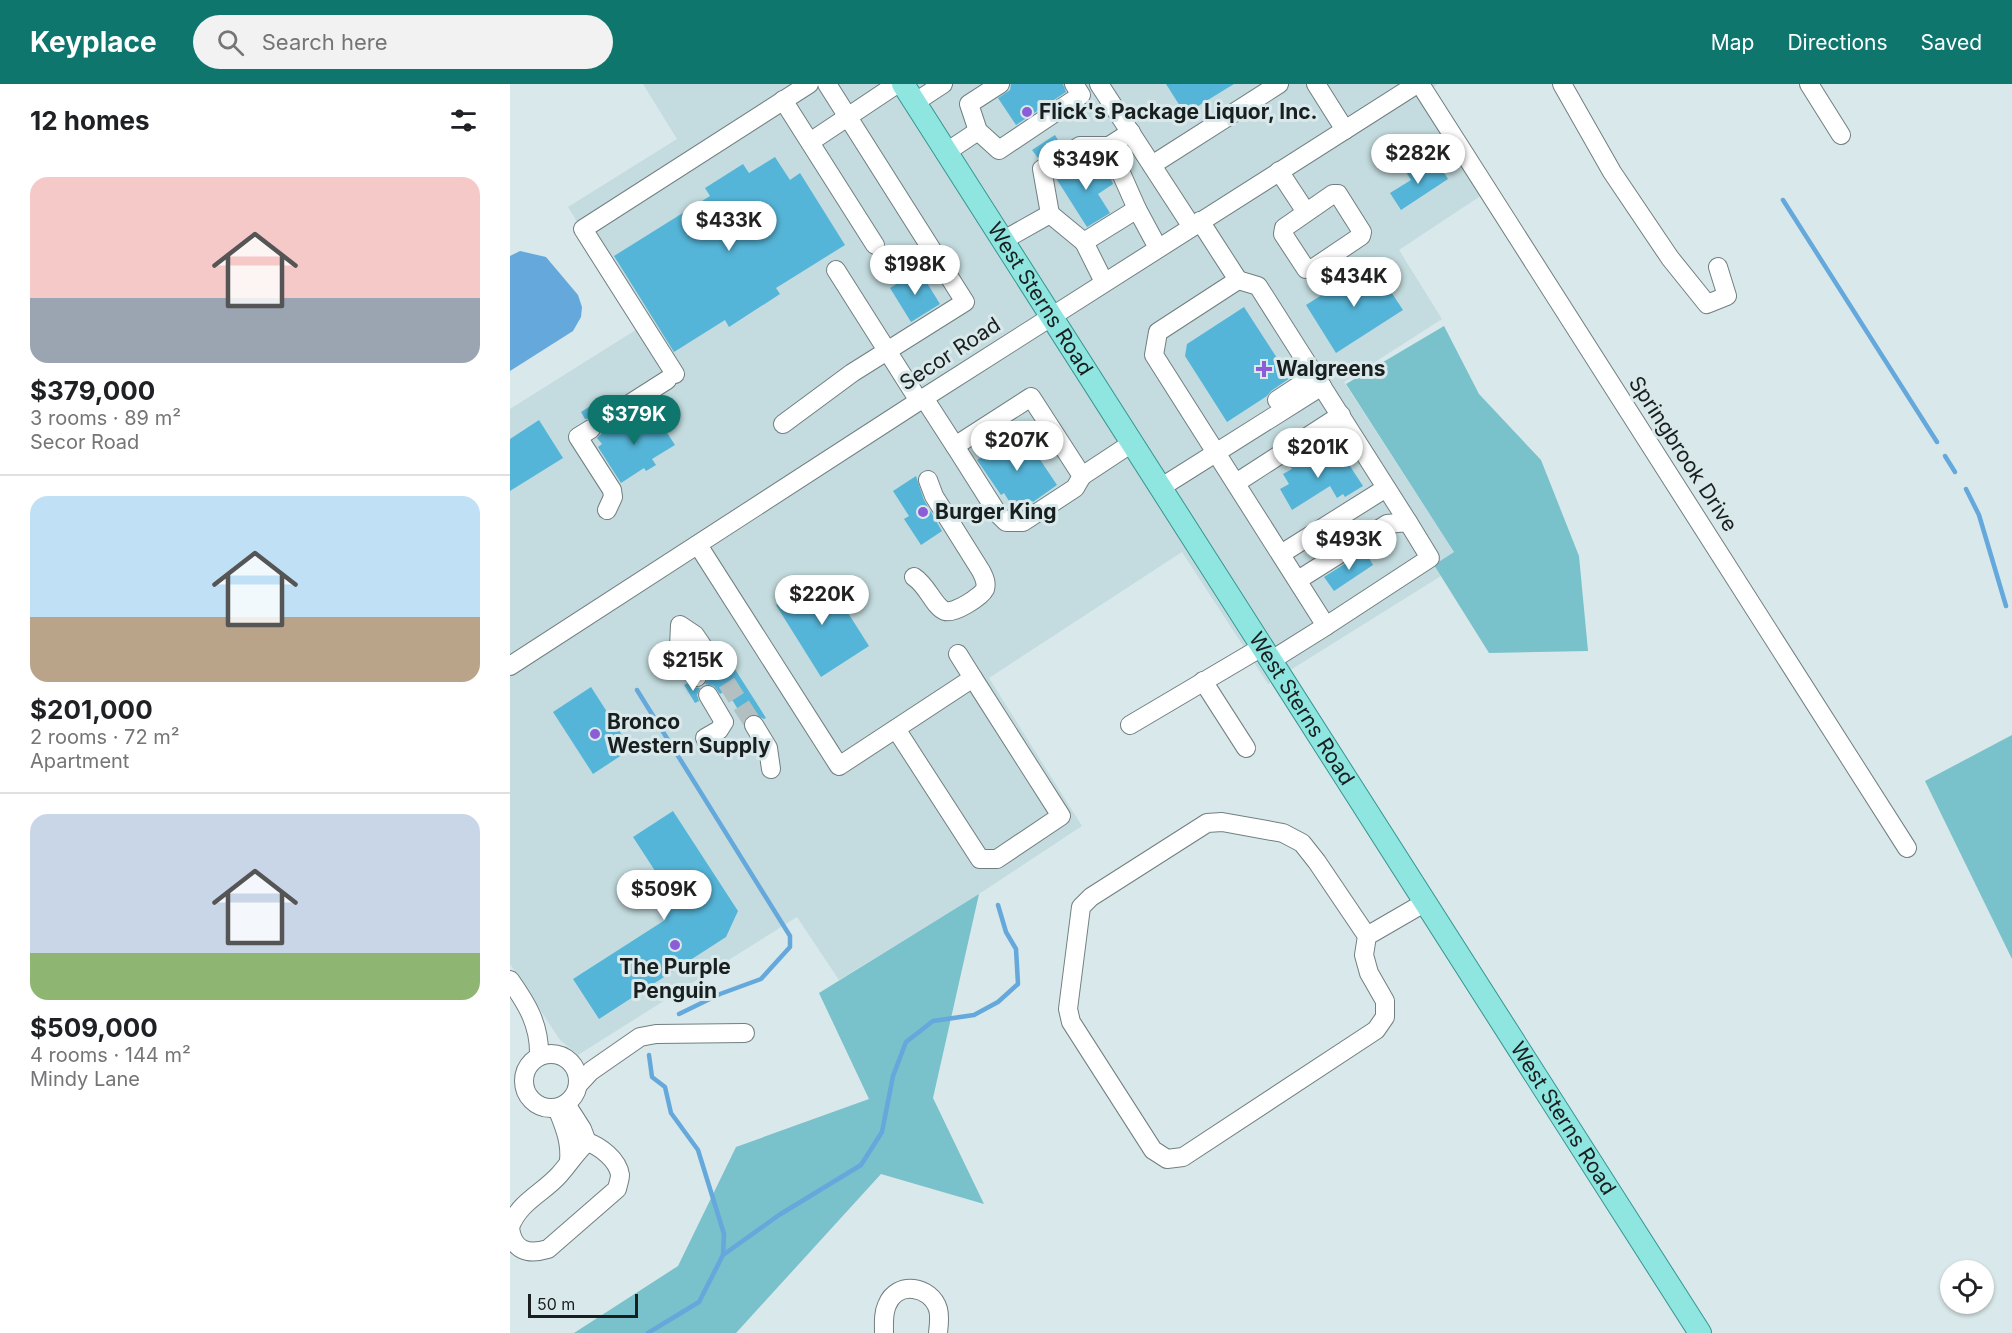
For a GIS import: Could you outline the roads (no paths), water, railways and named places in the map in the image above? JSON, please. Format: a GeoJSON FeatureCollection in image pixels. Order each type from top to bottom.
{"type":"FeatureCollection","features":[{"type":"Feature","properties":{"kind":"main road","name":"West Sterns Road"},"geometry":{"type":"LineString","coordinates":[[909,93],[945,153],[1699,1332]]}},
{"type":"Feature","properties":{"kind":"street"},"geometry":{"type":"LineString","coordinates":[[609,417],[671,377],[583,229],[809,84]]}},
{"type":"Feature","properties":{"kind":"street"},"geometry":{"type":"LineString","coordinates":[[783,424],[852,373],[964,302],[827,84]]}},
{"type":"Feature","properties":{"kind":"street"},"geometry":{"type":"LineString","coordinates":[[810,142],[897,84]]}},
{"type":"Feature","properties":{"kind":"street"},"geometry":{"type":"LineString","coordinates":[[909,93],[943,84]]}},
{"type":"Feature","properties":{"kind":"street"},"geometry":{"type":"LineString","coordinates":[[1000,84],[969,104],[978,131],[999,150],[1081,95],[1074,84]]}},
{"type":"Feature","properties":{"kind":"street"},"geometry":{"type":"LineString","coordinates":[[1152,165],[1278,84]]}},
{"type":"Feature","properties":{"kind":"street"},"geometry":{"type":"LineString","coordinates":[[1317,84],[1345,130]]}},
{"type":"Feature","properties":{"kind":"street","name":"Secor Road"},"geometry":{"type":"LineString","coordinates":[[510,666],[1104,282],[1419,84]]}},
{"type":"Feature","properties":{"kind":"street","name":"Springbrook Drive"},"geometry":{"type":"LineString","coordinates":[[1419,84],[1908,848]]}},
{"type":"Feature","properties":{"kind":"street"},"geometry":{"type":"LineString","coordinates":[[1562,84],[1612,172],[1670,258],[1707,304],[1727,296],[1718,267]]}},
{"type":"Feature","properties":{"kind":"street"},"geometry":{"type":"LineString","coordinates":[[1809,84],[1841,135]]}},
{"type":"Feature","properties":{"kind":"street"},"geometry":{"type":"LineString","coordinates":[[1108,87],[1131,132],[1152,165],[1238,280],[1258,286],[1430,558],[1326,626],[1203,681],[1130,725]]}},
{"type":"Feature","properties":{"kind":"street"},"geometry":{"type":"LineString","coordinates":[[783,100],[875,245]]}},
{"type":"Feature","properties":{"kind":"street"},"geometry":{"type":"LineString","coordinates":[[945,153],[978,131]]}},
{"type":"Feature","properties":{"kind":"street"},"geometry":{"type":"LineString","coordinates":[[1104,282],[1084,242],[1050,214],[1042,169],[1080,146],[1109,146],[1131,132]]}},
{"type":"Feature","properties":{"kind":"street"},"geometry":{"type":"LineString","coordinates":[[1109,146],[1137,209],[1158,248]]}},
{"type":"Feature","properties":{"kind":"street"},"geometry":{"type":"LineString","coordinates":[[1279,171],[1306,212]]}},
{"type":"Feature","properties":{"kind":"street"},"geometry":{"type":"LineString","coordinates":[[1334,194],[1338,194],[1362,232],[1361,236],[1312,269],[1306,269],[1283,234],[1284,228],[1306,212],[1334,194]]}},
{"type":"Feature","properties":{"kind":"street"},"geometry":{"type":"LineString","coordinates":[[1084,242],[1137,209]]}},
{"type":"Feature","properties":{"kind":"street"},"geometry":{"type":"LineString","coordinates":[[1002,241],[1050,214]]}},
{"type":"Feature","properties":{"kind":"street"},"geometry":{"type":"LineString","coordinates":[[836,270],[888,351],[955,446],[998,514],[1006,522],[1023,522],[1076,488],[1082,476],[1131,443]]}},
{"type":"Feature","properties":{"kind":"street"},"geometry":{"type":"LineString","coordinates":[[1238,280],[1158,332],[1154,355],[1326,626]]}},
{"type":"Feature","properties":{"kind":"street"},"geometry":{"type":"LineString","coordinates":[[1160,488],[1213,448],[1319,380]]}},
{"type":"Feature","properties":{"kind":"street"},"geometry":{"type":"LineString","coordinates":[[955,446],[1031,397],[1082,476]]}},
{"type":"Feature","properties":{"kind":"street"},"geometry":{"type":"LineString","coordinates":[[1236,483],[1341,416]]}},
{"type":"Feature","properties":{"kind":"street"},"geometry":{"type":"LineString","coordinates":[[591,429],[578,437],[612,489],[613,497],[607,510]]}},
{"type":"Feature","properties":{"kind":"street"},"geometry":{"type":"LineString","coordinates":[[914,577],[923,583],[938,607],[946,611],[955,611],[980,594],[986,581],[934,496],[928,480]]}},
{"type":"Feature","properties":{"kind":"street"},"geometry":{"type":"LineString","coordinates":[[1281,554],[1386,488]]}},
{"type":"Feature","properties":{"kind":"street"},"geometry":{"type":"LineString","coordinates":[[1298,580],[1387,524],[1408,522]]}},
{"type":"Feature","properties":{"kind":"street"},"geometry":{"type":"LineString","coordinates":[[698,544],[838,766],[973,678]]}},
{"type":"Feature","properties":{"kind":"street"},"geometry":{"type":"LineString","coordinates":[[697,677],[679,647],[680,625],[695,635],[712,660]]}},
{"type":"Feature","properties":{"kind":"street"},"geometry":{"type":"LineString","coordinates":[[896,729],[980,859],[997,860],[1061,816],[958,654]]}},
{"type":"Feature","properties":{"kind":"street"},"geometry":{"type":"LineString","coordinates":[[1203,681],[1246,748]]}},
{"type":"Feature","properties":{"kind":"street"},"geometry":{"type":"LineString","coordinates":[[705,738],[719,730],[724,722],[708,695]]}},
{"type":"Feature","properties":{"kind":"street"},"geometry":{"type":"LineString","coordinates":[[754,725],[768,748],[771,769]]}},
{"type":"Feature","properties":{"kind":"street"},"geometry":{"type":"LineString","coordinates":[[1222,822],[1283,833],[1302,843],[1367,936],[1364,955],[1369,973],[1385,1001],[1385,1017],[1376,1030],[1183,1157],[1167,1159],[1153,1150],[1071,1022],[1068,1010],[1081,907],[1091,897],[1207,823],[1222,822]]}},
{"type":"Feature","properties":{"kind":"street"},"geometry":{"type":"LineString","coordinates":[[1367,936],[1424,903]]}},
{"type":"Feature","properties":{"kind":"street"},"geometry":{"type":"LineString","coordinates":[[510,980],[527,1005],[535,1022],[540,1041],[539,1056]]}},
{"type":"Feature","properties":{"kind":"street"},"geometry":{"type":"LineString","coordinates":[[578,1085],[577,1073],[568,1059],[557,1054],[539,1056],[527,1066],[523,1082],[528,1097],[541,1107],[562,1106],[572,1099],[578,1085],[591,1071],[640,1037],[656,1034],[745,1033]]}},
{"type":"Feature","properties":{"kind":"street"},"geometry":{"type":"LineString","coordinates":[[562,1106],[582,1129],[587,1142]]}},
{"type":"Feature","properties":{"kind":"street"},"geometry":{"type":"LineString","coordinates":[[562,1106],[570,1148],[569,1161]]}},
{"type":"Feature","properties":{"kind":"street"},"geometry":{"type":"LineString","coordinates":[[587,1142],[596,1144],[617,1166],[620,1176],[617,1189],[548,1249],[536,1252],[525,1251],[516,1245],[511,1236],[510,1227],[519,1209],[557,1177],[587,1142]]}},
{"type":"Feature","properties":{"kind":"street"},"geometry":{"type":"LineString","coordinates":[[884,1333],[884,1313],[889,1300],[901,1291],[916,1288],[930,1296],[938,1308],[938,1333]]}},
{"type":"Feature","properties":{"kind":"waterway"},"geometry":{"type":"LineString","coordinates":[[1783,200],[1937,442]]}},
{"type":"Feature","properties":{"kind":"waterway"},"geometry":{"type":"LineString","coordinates":[[1945,456],[1955,472]]}},
{"type":"Feature","properties":{"kind":"waterway"},"geometry":{"type":"LineString","coordinates":[[1966,489],[1979,515],[2006,606]]}},
{"type":"Feature","properties":{"kind":"waterway"},"geometry":{"type":"LineString","coordinates":[[637,690],[790,936],[790,947],[761,979],[720,994],[679,1014]]}},
{"type":"Feature","properties":{"kind":"waterway"},"geometry":{"type":"LineString","coordinates":[[723,1255],[779,1215],[861,1165],[882,1132],[893,1076],[906,1042],[933,1021],[974,1015],[998,1002],[1018,984],[1016,949],[1006,932],[998,905]]}},
{"type":"Feature","properties":{"kind":"waterway"},"geometry":{"type":"LineString","coordinates":[[648,1333],[699,1302],[723,1255],[724,1234],[698,1150],[671,1113],[665,1087],[652,1077],[649,1055]]}},
{"type":"Feature","properties":{"kind":"tunnel"},"geometry":{"type":"LineString","coordinates":[[712,660],[754,725]]}},
{"type":"Feature","properties":{"kind":"place","name":"Flick's Package Liquor, Inc."},"geometry":{"type":"Point","coordinates":[1027,112]}},
{"type":"Feature","properties":{"kind":"place","name":"Walgreens"},"geometry":{"type":"Point","coordinates":[1264,369]}},
{"type":"Feature","properties":{"kind":"place","name":"Burger King"},"geometry":{"type":"Point","coordinates":[923,512]}},
{"type":"Feature","properties":{"kind":"place","name":"Bronco Western Supply"},"geometry":{"type":"Point","coordinates":[595,734]}},
{"type":"Feature","properties":{"kind":"place","name":"The Purple Penguin"},"geometry":{"type":"Point","coordinates":[675,945]}}]}
